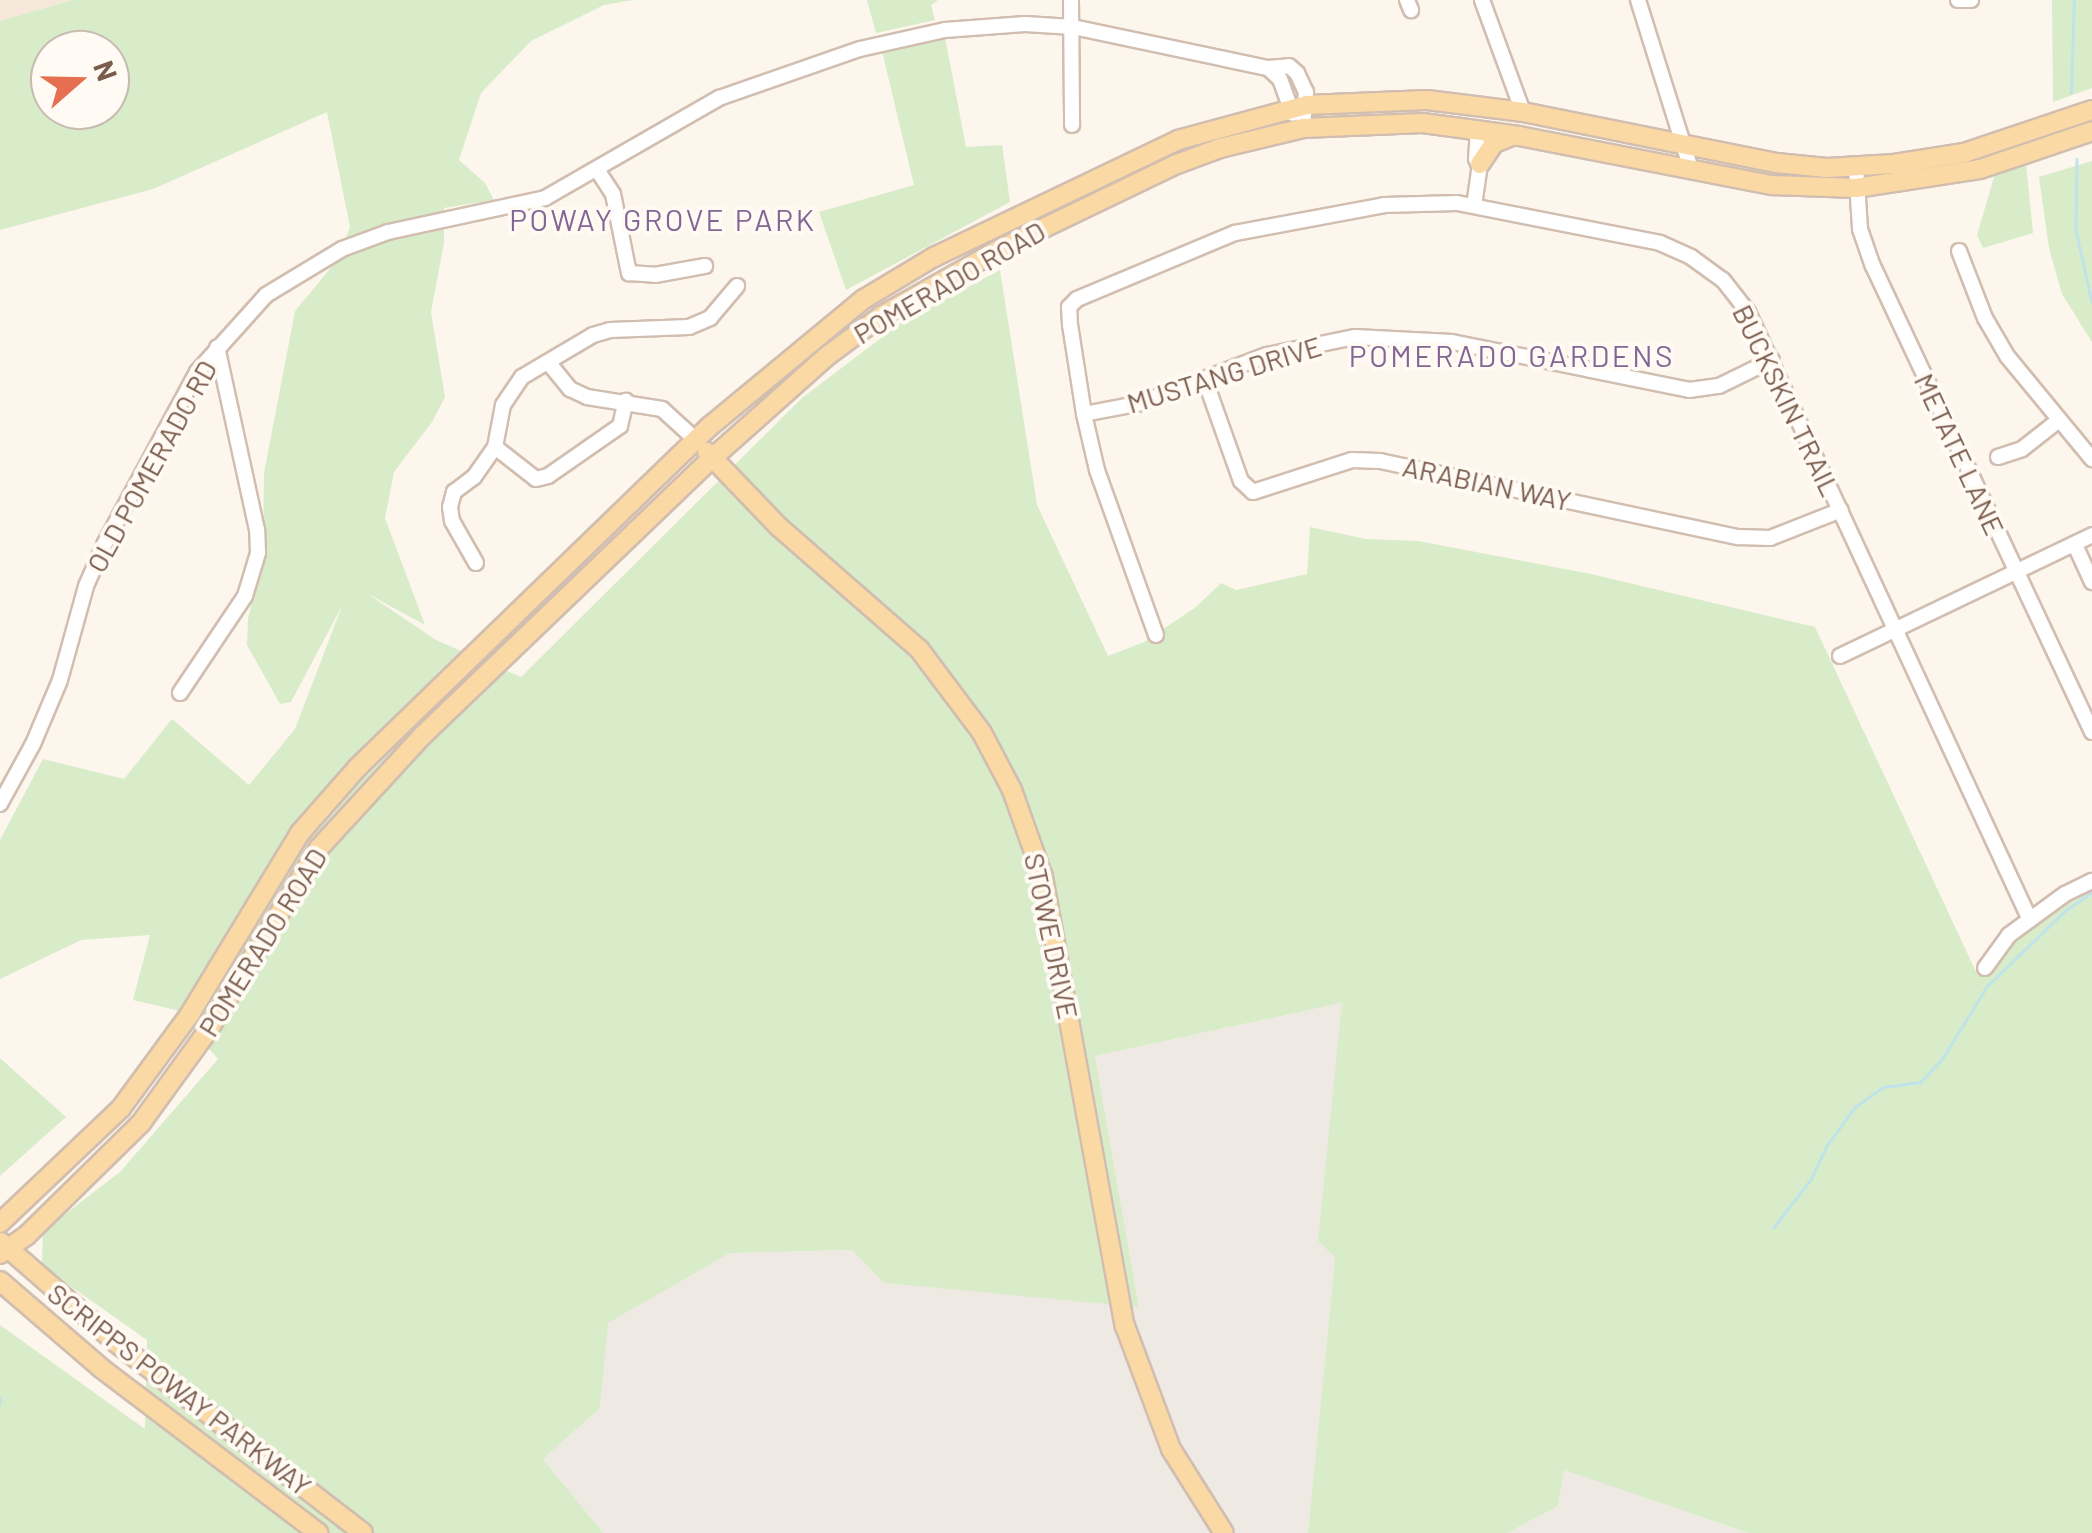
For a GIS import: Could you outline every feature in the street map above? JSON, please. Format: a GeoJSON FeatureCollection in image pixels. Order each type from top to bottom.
{"type":"FeatureCollection","features":[{"type":"Feature","properties":{"kind":"main road","name":"POMERADO ROAD"},"geometry":{"type":"LineString","coordinates":[[0,1223],[121,1108],[190,1014],[266,883],[328,799],[415,708],[696,440],[864,299],[934,257],[1178,140],[1298,107],[1427,100],[1523,112],[1777,163],[1856,168],[1974,150],[2092,110]]}},
{"type":"Feature","properties":{"kind":"main road"},"geometry":{"type":"LineString","coordinates":[[1478,130],[1494,116],[1509,118],[1523,112]]}},
{"type":"Feature","properties":{"kind":"main road","name":"POMERADO ROAD"},"geometry":{"type":"LineString","coordinates":[[2,1248],[142,1123],[209,1029],[318,848],[366,794],[713,458],[827,356],[881,316],[944,279],[1160,171],[1220,148],[1304,128],[1423,123],[1514,135],[1772,185],[1856,188],[1980,169],[2092,131]]}},
{"type":"Feature","properties":{"kind":"main road"},"geometry":{"type":"LineString","coordinates":[[1480,164],[1494,143],[1514,135]]}},
{"type":"Feature","properties":{"kind":"main road","name":"STOWE DRIVE"},"geometry":{"type":"LineString","coordinates":[[696,440],[778,526],[919,649],[982,732],[1012,790],[1043,877],[1126,1326],[1171,1448],[1224,1533]]}},
{"type":"Feature","properties":{"kind":"main road","name":"SCRIPPS POWAY PARKWAY"},"geometry":{"type":"LineString","coordinates":[[2,1248],[104,1334],[363,1533]]}},
{"type":"Feature","properties":{"kind":"main road","name":"SCRIPPS POWAY PARKWAY"},"geometry":{"type":"LineString","coordinates":[[0,1281],[101,1368],[318,1533]]}},
{"type":"Feature","properties":{"kind":"street"},"geometry":{"type":"LineString","coordinates":[[1070,0],[1072,125]]}},
{"type":"Feature","properties":{"kind":"street"},"geometry":{"type":"LineString","coordinates":[[1482,0],[1523,112]]}},
{"type":"Feature","properties":{"kind":"street"},"geometry":{"type":"LineString","coordinates":[[1638,0],[1686,143],[1691,169]]}},
{"type":"Feature","properties":{"kind":"street"},"geometry":{"type":"LineString","coordinates":[[1958,0],[1971,0]]}},
{"type":"Feature","properties":{"kind":"street","name":"OLD POMERADO RD"},"geometry":{"type":"LineString","coordinates":[[0,804],[33,744],[60,680],[86,586],[105,543],[198,372],[216,347],[266,295],[342,249],[388,232],[545,198],[719,98],[860,50],[962,28],[1073,27],[1268,68],[1298,107]]}},
{"type":"Feature","properties":{"kind":"street"},"geometry":{"type":"LineString","coordinates":[[1298,107],[1304,128]]}},
{"type":"Feature","properties":{"kind":"street"},"geometry":{"type":"LineString","coordinates":[[1474,206],[1480,164],[1476,159],[1478,130]]}},
{"type":"Feature","properties":{"kind":"street","name":"METATE LANE"},"geometry":{"type":"LineString","coordinates":[[1856,168],[1862,239],[1873,266],[2092,732]]}},
{"type":"Feature","properties":{"kind":"street"},"geometry":{"type":"LineString","coordinates":[[598,171],[613,194],[630,273],[654,275],[705,266]]}},
{"type":"Feature","properties":{"kind":"street","name":"BUCKSKIN TRAIL"},"geometry":{"type":"LineString","coordinates":[[1084,414],[1069,307],[1077,299],[1235,233],[1384,205],[1474,206],[1660,243],[1691,256],[1724,280],[1748,312],[2030,920]]}},
{"type":"Feature","properties":{"kind":"street"},"geometry":{"type":"LineString","coordinates":[[1960,251],[2000,343],[2092,460]]}},
{"type":"Feature","properties":{"kind":"street"},"geometry":{"type":"LineString","coordinates":[[476,563],[452,521],[450,507],[454,492],[474,477],[495,447],[510,391],[522,377],[610,330],[689,327],[710,318],[737,286]]}},
{"type":"Feature","properties":{"kind":"street","name":"MUSTANG DRIVE"},"geometry":{"type":"LineString","coordinates":[[1084,414],[1141,403],[1268,355],[1355,337],[1452,342],[1689,390],[1719,386],[1772,360]]}},
{"type":"Feature","properties":{"kind":"street"},"geometry":{"type":"LineString","coordinates":[[180,693],[246,596],[258,553],[257,530],[216,347]]}},
{"type":"Feature","properties":{"kind":"street"},"geometry":{"type":"LineString","coordinates":[[548,362],[570,389],[587,397],[662,409],[696,440]]}},
{"type":"Feature","properties":{"kind":"street","name":"ARABIAN WAY"},"geometry":{"type":"LineString","coordinates":[[1205,380],[1242,481],[1253,492],[1352,460],[1380,461],[1739,537],[1770,538],[1841,510]]}},
{"type":"Feature","properties":{"kind":"street"},"geometry":{"type":"LineString","coordinates":[[495,447],[536,479],[548,476],[620,426],[626,402]]}},
{"type":"Feature","properties":{"kind":"street"},"geometry":{"type":"LineString","coordinates":[[1084,414],[1098,470],[1156,635]]}},
{"type":"Feature","properties":{"kind":"street"},"geometry":{"type":"LineString","coordinates":[[1998,457],[2022,449],[2060,420]]}},
{"type":"Feature","properties":{"kind":"street"},"geometry":{"type":"LineString","coordinates":[[1840,656],[2092,535]]}},
{"type":"Feature","properties":{"kind":"street"},"geometry":{"type":"LineString","coordinates":[[2075,545],[2092,582]]}},
{"type":"Feature","properties":{"kind":"street"},"geometry":{"type":"LineString","coordinates":[[1985,968],[2009,935],[2092,881]]}},
{"type":"Feature","properties":{"kind":"shaded area"},"geometry":{"type":"Polygon","coordinates":[[[0,0],[72,0],[0,21],[0,0]]]}},
{"type":"Feature","properties":{"kind":"shaded area"},"geometry":{"type":"Polygon","coordinates":[[[1343,1003],[1318,1241],[1335,1258],[1308,1533],[603,1533],[543,1459],[600,1408],[607,1323],[730,1253],[852,1250],[884,1283],[1139,1306],[1095,1056],[1343,1003]]]}},
{"type":"Feature","properties":{"kind":"shaded area"},"geometry":{"type":"Polygon","coordinates":[[[1563,1469],[1749,1533],[1507,1533],[1558,1506],[1563,1469]]]}},
{"type":"Feature","properties":{"kind":"green space"},"geometry":{"type":"Polygon","coordinates":[[[72,0],[633,0],[604,5],[531,41],[481,93],[459,160],[485,183],[494,200],[444,208],[444,243],[431,312],[445,397],[432,422],[394,472],[385,518],[425,625],[368,594],[436,640],[521,677],[802,398],[901,323],[1000,270],[1037,505],[1108,656],[1144,642],[1196,607],[1221,583],[1236,590],[1307,574],[1310,527],[1366,539],[1418,541],[1591,574],[1815,627],[1978,976],[1995,969],[2021,934],[2052,909],[2092,888],[2092,1533],[1749,1533],[1564,1470],[1558,1506],[1507,1533],[1308,1533],[1335,1258],[1318,1241],[1342,1003],[1095,1056],[1139,1307],[884,1283],[852,1250],[730,1253],[608,1323],[600,1408],[543,1459],[603,1533],[0,1533],[0,1325],[145,1429],[147,1340],[42,1266],[43,1231],[120,1172],[218,1059],[176,1010],[133,1000],[150,935],[81,940],[0,979],[0,840],[43,759],[124,779],[172,719],[249,785],[295,729],[342,606],[291,702],[280,704],[247,645],[248,619],[263,553],[264,473],[295,311],[339,258],[350,227],[327,112],[153,189],[0,230],[0,21],[72,0]]]}},
{"type":"Feature","properties":{"kind":"green space"},"geometry":{"type":"Polygon","coordinates":[[[867,0],[938,0],[931,5],[935,20],[876,33],[867,0]]]}},
{"type":"Feature","properties":{"kind":"green space"},"geometry":{"type":"Polygon","coordinates":[[[2052,0],[2092,0],[2092,88],[2053,102],[2052,0]]]}},
{"type":"Feature","properties":{"kind":"green space"},"geometry":{"type":"Polygon","coordinates":[[[945,37],[966,147],[1002,145],[1010,202],[846,290],[819,212],[914,185],[882,51],[945,37]]]}},
{"type":"Feature","properties":{"kind":"green space"},"geometry":{"type":"Polygon","coordinates":[[[2092,161],[2092,342],[2062,294],[2049,248],[2039,177],[2092,161]]]}},
{"type":"Feature","properties":{"kind":"green space"},"geometry":{"type":"Polygon","coordinates":[[[2026,164],[2033,233],[1983,248],[1977,235],[1995,174],[2026,164]]]}},
{"type":"Feature","properties":{"kind":"green space"},"geometry":{"type":"Polygon","coordinates":[[[0,1058],[66,1117],[0,1176],[0,1058]]]}},
{"type":"Feature","properties":{"kind":"waterway"},"geometry":{"type":"LineString","coordinates":[[2071,93],[2074,0]]}},
{"type":"Feature","properties":{"kind":"waterway"},"geometry":{"type":"LineString","coordinates":[[2077,159],[2076,230],[2092,302]]}},
{"type":"Feature","properties":{"kind":"waterway"},"geometry":{"type":"LineString","coordinates":[[1773,1228],[1811,1179],[1827,1145],[1855,1107],[1884,1087],[1920,1082],[1942,1059],[1987,986],[2065,911],[2092,892]]}},
{"type":"Feature","properties":{"kind":"waterway"},"geometry":{"type":"LineString","coordinates":[[0,1398],[0,1404]]}},
{"type":"Feature","properties":{"kind":"district","name":"POWAY GROVE PARK"},"geometry":{"type":"Point","coordinates":[663,219]}},
{"type":"Feature","properties":{"kind":"district","name":"POMERADO GARDENS"},"geometry":{"type":"Point","coordinates":[1512,355]}}]}
